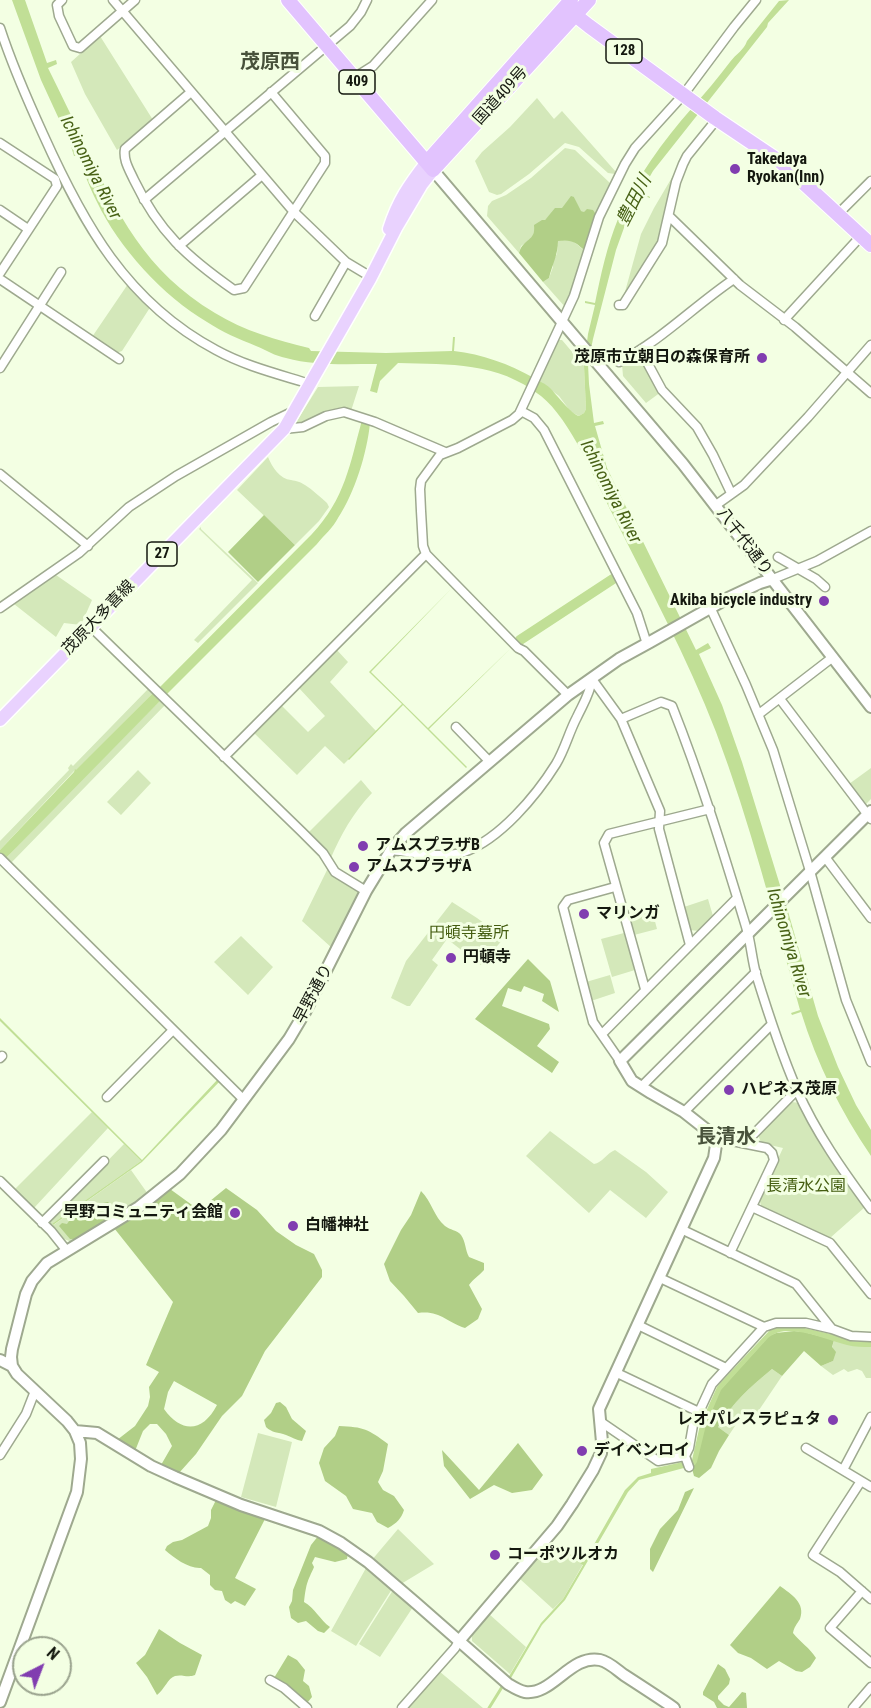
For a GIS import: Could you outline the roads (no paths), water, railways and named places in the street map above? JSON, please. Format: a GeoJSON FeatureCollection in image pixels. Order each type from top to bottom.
{"type":"FeatureCollection","features":[{"type":"Feature","properties":{"kind":"highway","name":"409"},"geometry":{"type":"LineString","coordinates":[[288,0],[430,166]]}},
{"type":"Feature","properties":{"kind":"highway","name":"国道409号"},"geometry":{"type":"LineString","coordinates":[[430,166],[567,5],[589,0]]}},
{"type":"Feature","properties":{"kind":"highway","name":"128"},"geometry":{"type":"LineString","coordinates":[[567,5],[715,118],[782,163],[866,241]]}},
{"type":"Feature","properties":{"kind":"main road","name":"27"},"geometry":{"type":"LineString","coordinates":[[311,382],[371,277],[402,196],[430,166]]}},
{"type":"Feature","properties":{"kind":"main road","name":"茂原大多喜線"},"geometry":{"type":"LineString","coordinates":[[0,720],[284,429],[311,382]]}},
{"type":"Feature","properties":{"kind":"street"},"geometry":{"type":"LineString","coordinates":[[62,0],[57,5],[59,16],[73,46],[80,48],[135,0]]}},
{"type":"Feature","properties":{"kind":"street"},"geometry":{"type":"LineString","coordinates":[[113,0],[293,211],[346,262],[371,277]]}},
{"type":"Feature","properties":{"kind":"street"},"geometry":{"type":"LineString","coordinates":[[144,200],[350,26],[367,0]]}},
{"type":"Feature","properties":{"kind":"street"},"geometry":{"type":"LineString","coordinates":[[354,78],[373,66],[432,0]]}},
{"type":"Feature","properties":{"kind":"street"},"geometry":{"type":"LineString","coordinates":[[568,695],[426,554],[422,529],[420,484],[436,459],[445,452],[459,448],[516,418],[545,358],[565,325],[599,217],[635,148],[685,95],[756,0]]}},
{"type":"Feature","properties":{"kind":"street"},"geometry":{"type":"LineString","coordinates":[[0,28],[18,79],[54,159],[110,259],[128,280],[170,320],[215,350],[253,366],[311,382]]}},
{"type":"Feature","properties":{"kind":"street"},"geometry":{"type":"LineString","coordinates":[[191,92],[125,149],[124,157],[144,200],[157,221],[203,268],[234,290],[244,288],[325,163],[325,156],[271,92]]}},
{"type":"Feature","properties":{"kind":"street"},"geometry":{"type":"LineString","coordinates":[[619,305],[623,305],[660,247],[676,182],[683,164],[715,118]]}},
{"type":"Feature","properties":{"kind":"street"},"geometry":{"type":"LineString","coordinates":[[0,142],[54,179],[57,186],[0,273]]}},
{"type":"Feature","properties":{"kind":"street"},"geometry":{"type":"LineString","coordinates":[[430,166],[565,325]]}},
{"type":"Feature","properties":{"kind":"street"},"geometry":{"type":"LineString","coordinates":[[179,246],[262,175]]}},
{"type":"Feature","properties":{"kind":"street"},"geometry":{"type":"LineString","coordinates":[[838,214],[871,181]]}},
{"type":"Feature","properties":{"kind":"street"},"geometry":{"type":"LineString","coordinates":[[0,210],[28,229]]}},
{"type":"Feature","properties":{"kind":"street"},"geometry":{"type":"LineString","coordinates":[[669,216],[734,279],[871,393]]}},
{"type":"Feature","properties":{"kind":"street"},"geometry":{"type":"LineString","coordinates":[[784,320],[866,241]]}},
{"type":"Feature","properties":{"kind":"street"},"geometry":{"type":"LineString","coordinates":[[315,316],[346,262]]}},
{"type":"Feature","properties":{"kind":"street"},"geometry":{"type":"LineString","coordinates":[[0,368],[61,272]]}},
{"type":"Feature","properties":{"kind":"street"},"geometry":{"type":"LineString","coordinates":[[0,279],[119,358]]}},
{"type":"Feature","properties":{"kind":"street"},"geometry":{"type":"LineString","coordinates":[[619,362],[641,351],[709,296],[734,279]]}},
{"type":"Feature","properties":{"kind":"street","name":"八千代通り"},"geometry":{"type":"LineString","coordinates":[[565,325],[716,506],[871,707]]}},
{"type":"Feature","properties":{"kind":"street"},"geometry":{"type":"LineString","coordinates":[[716,506],[744,485],[871,345]]}},
{"type":"Feature","properties":{"kind":"street"},"geometry":{"type":"LineString","coordinates":[[641,351],[663,390],[697,427],[731,493]]}},
{"type":"Feature","properties":{"kind":"street"},"geometry":{"type":"LineString","coordinates":[[522,409],[544,430],[637,613],[649,643]]}},
{"type":"Feature","properties":{"kind":"street"},"geometry":{"type":"LineString","coordinates":[[0,609],[88,546],[129,507],[176,476],[294,411]]}},
{"type":"Feature","properties":{"kind":"street"},"geometry":{"type":"LineString","coordinates":[[284,429],[303,426],[344,412],[375,422],[445,452]]}},
{"type":"Feature","properties":{"kind":"street"},"geometry":{"type":"LineString","coordinates":[[0,474],[88,546]]}},
{"type":"Feature","properties":{"kind":"street"},"geometry":{"type":"LineString","coordinates":[[871,531],[798,569],[760,583],[708,610],[759,714],[773,750],[807,875],[846,1000],[868,1045],[871,1062]]}},
{"type":"Feature","properties":{"kind":"street"},"geometry":{"type":"LineString","coordinates":[[224,757],[426,554]]}},
{"type":"Feature","properties":{"kind":"street"},"geometry":{"type":"LineString","coordinates":[[778,557],[816,579],[825,587]]}},
{"type":"Feature","properties":{"kind":"street","name":"早野通り"},"geometry":{"type":"LineString","coordinates":[[12,1366],[12,1349],[26,1294],[32,1281],[47,1263],[139,1207],[180,1174],[221,1130],[289,1039],[366,891],[391,850],[406,833],[568,695],[619,659],[708,610]]}},
{"type":"Feature","properties":{"kind":"street"},"geometry":{"type":"LineString","coordinates":[[91,627],[323,853],[335,872],[366,891]]}},
{"type":"Feature","properties":{"kind":"street"},"geometry":{"type":"LineString","coordinates":[[759,714],[833,657]]}},
{"type":"Feature","properties":{"kind":"street"},"geometry":{"type":"LineString","coordinates":[[592,679],[621,719],[660,812],[658,829],[690,945]]}},
{"type":"Feature","properties":{"kind":"street"},"geometry":{"type":"LineString","coordinates":[[391,850],[436,854],[462,853],[499,833],[556,764],[590,691],[592,679]]}},
{"type":"Feature","properties":{"kind":"street"},"geometry":{"type":"LineString","coordinates":[[620,1061],[870,815],[780,699]]}},
{"type":"Feature","properties":{"kind":"street"},"geometry":{"type":"LineString","coordinates":[[621,719],[661,702],[672,706],[710,809],[737,898],[751,930],[756,972],[772,1024],[797,1090],[823,1141],[871,1209]]}},
{"type":"Feature","properties":{"kind":"street"},"geometry":{"type":"LineString","coordinates":[[456,727],[489,761]]}},
{"type":"Feature","properties":{"kind":"street"},"geometry":{"type":"LineString","coordinates":[[645,989],[604,843],[609,834],[710,809]]}},
{"type":"Feature","properties":{"kind":"street"},"geometry":{"type":"LineString","coordinates":[[825,857],[871,918]]}},
{"type":"Feature","properties":{"kind":"street"},"geometry":{"type":"LineString","coordinates":[[1,860],[243,1099]]}},
{"type":"Feature","properties":{"kind":"street"},"geometry":{"type":"LineString","coordinates":[[615,887],[568,900],[563,907],[593,1022],[632,1081],[684,1112],[717,1138],[767,1148],[772,1153],[774,1160],[730,1253]]}},
{"type":"Feature","properties":{"kind":"street"},"geometry":{"type":"LineString","coordinates":[[602,1034],[737,898]]}},
{"type":"Feature","properties":{"kind":"street"},"geometry":{"type":"LineString","coordinates":[[641,1087],[756,972]]}},
{"type":"Feature","properties":{"kind":"street"},"geometry":{"type":"LineString","coordinates":[[684,1112],[772,1024]]}},
{"type":"Feature","properties":{"kind":"street"},"geometry":{"type":"LineString","coordinates":[[107,1097],[173,1030]]}},
{"type":"Feature","properties":{"kind":"street"},"geometry":{"type":"LineString","coordinates":[[744,1143],[797,1090]]}},
{"type":"Feature","properties":{"kind":"street"},"geometry":{"type":"LineString","coordinates":[[402,1708],[553,1531],[593,1470],[601,1453],[599,1409],[711,1168],[717,1138]]}},
{"type":"Feature","properties":{"kind":"street"},"geometry":{"type":"LineString","coordinates":[[42,1223],[104,1161]]}},
{"type":"Feature","properties":{"kind":"street"},"geometry":{"type":"LineString","coordinates":[[0,1181],[67,1251]]}},
{"type":"Feature","properties":{"kind":"street"},"geometry":{"type":"LineString","coordinates":[[752,1207],[830,1243],[871,1294]]}},
{"type":"Feature","properties":{"kind":"street"},"geometry":{"type":"LineString","coordinates":[[683,1230],[796,1284],[832,1329]]}},
{"type":"Feature","properties":{"kind":"street"},"geometry":{"type":"LineString","coordinates":[[660,1278],[764,1327]]}},
{"type":"Feature","properties":{"kind":"street"},"geometry":{"type":"LineString","coordinates":[[601,1422],[658,1461],[687,1461],[693,1425],[712,1384],[764,1327],[776,1323],[806,1323],[851,1336],[871,1337]]}},
{"type":"Feature","properties":{"kind":"street"},"geometry":{"type":"LineString","coordinates":[[638,1325],[726,1368]]}},
{"type":"Feature","properties":{"kind":"street"},"geometry":{"type":"LineString","coordinates":[[0,1360],[12,1366],[17,1374],[67,1420],[80,1443],[81,1459],[77,1492],[0,1702]]}},
{"type":"Feature","properties":{"kind":"street"},"geometry":{"type":"LineString","coordinates":[[616,1373],[699,1412]]}},
{"type":"Feature","properties":{"kind":"street"},"geometry":{"type":"LineString","coordinates":[[0,1455],[26,1414],[35,1391]]}},
{"type":"Feature","properties":{"kind":"street"},"geometry":{"type":"LineString","coordinates":[[843,1470],[871,1417]]}},
{"type":"Feature","properties":{"kind":"street"},"geometry":{"type":"LineString","coordinates":[[75,1431],[97,1433],[151,1466],[241,1505],[327,1534],[368,1562],[508,1684],[525,1692],[534,1692],[548,1685],[585,1661],[600,1660],[674,1708]]}},
{"type":"Feature","properties":{"kind":"street"},"geometry":{"type":"LineString","coordinates":[[806,1448],[871,1487]]}},
{"type":"Feature","properties":{"kind":"street"},"geometry":{"type":"LineString","coordinates":[[861,1481],[813,1555],[840,1572],[871,1599]]}},
{"type":"Feature","properties":{"kind":"street"},"geometry":{"type":"LineString","coordinates":[[862,1591],[830,1628],[871,1664]]}},
{"type":"Feature","properties":{"kind":"street"},"geometry":{"type":"LineString","coordinates":[[270,1680],[284,1688],[307,1708]]}},
{"type":"Feature","properties":{"kind":"street"},"geometry":{"type":"LineString","coordinates":[[853,1708],[871,1687]]}},
{"type":"Feature","properties":{"kind":"water"},"geometry":{"type":"Polygon","coordinates":[[[12,0],[25,0],[47,63],[56,60],[57,64],[48,68],[121,217],[151,259],[191,297],[237,325],[309,348],[311,351],[386,353],[452,351],[453,337],[455,337],[454,351],[485,357],[525,373],[548,387],[579,416],[586,409],[584,366],[595,305],[585,303],[585,301],[595,303],[611,239],[625,204],[651,160],[671,134],[779,1],[789,0],[768,23],[653,171],[641,192],[650,198],[639,194],[616,250],[593,339],[588,364],[589,384],[594,423],[603,421],[604,424],[595,426],[607,468],[696,650],[708,643],[711,648],[699,654],[722,705],[742,762],[818,1016],[838,1067],[871,1130],[871,1156],[831,1087],[814,1050],[801,1012],[792,1015],[791,1013],[800,1010],[771,905],[740,800],[705,704],[590,468],[562,420],[541,396],[524,385],[507,376],[473,367],[398,363],[380,381],[377,393],[370,391],[377,364],[319,363],[282,357],[213,326],[174,299],[144,270],[106,219],[77,156],[74,156],[41,80],[12,0]]]}},
{"type":"Feature","properties":{"kind":"water"},"geometry":{"type":"Polygon","coordinates":[[[362,420],[370,423],[363,459],[350,496],[334,525],[166,695],[159,688],[323,521],[345,480],[362,420]]]}},
{"type":"Feature","properties":{"kind":"water"},"geometry":{"type":"Polygon","coordinates":[[[453,587],[371,672],[428,728],[512,647],[429,729],[467,767],[403,705],[349,760],[402,704],[369,672],[453,587]]]}},
{"type":"Feature","properties":{"kind":"water"},"geometry":{"type":"Polygon","coordinates":[[[153,693],[161,700],[5,859],[0,854],[0,850],[75,769],[153,693]]]}},
{"type":"Feature","properties":{"kind":"water"},"geometry":{"type":"Polygon","coordinates":[[[0,1018],[142,1160],[218,1079],[220,1081],[142,1162],[53,1225],[141,1161],[0,1021],[0,1018]]]}},
{"type":"Feature","properties":{"kind":"water"},"geometry":{"type":"Polygon","coordinates":[[[800,1327],[850,1341],[871,1342],[871,1347],[850,1346],[796,1331],[776,1333],[768,1338],[721,1390],[706,1425],[695,1465],[639,1480],[628,1492],[565,1600],[542,1625],[511,1678],[502,1688],[541,1623],[563,1599],[583,1565],[554,1545],[584,1562],[625,1490],[638,1477],[651,1473],[651,1469],[692,1460],[700,1425],[721,1382],[770,1330],[800,1327]]]}},
{"type":"Feature","properties":{"kind":"waterway"},"geometry":{"type":"LineString","coordinates":[[520,640],[613,579]]}},
{"type":"Feature","properties":{"kind":"waterway"},"geometry":{"type":"LineString","coordinates":[[489,1708],[502,1687]]}},
{"type":"Feature","properties":{"kind":"place","name":"Takedaya Ryokan(Inn)"},"geometry":{"type":"Point","coordinates":[735,169]}},
{"type":"Feature","properties":{"kind":"place","name":"茂原市立朝日の森保育所"},"geometry":{"type":"Point","coordinates":[762,358]}},
{"type":"Feature","properties":{"kind":"place","name":"Akiba bicycle industry"},"geometry":{"type":"Point","coordinates":[824,601]}},
{"type":"Feature","properties":{"kind":"place","name":"アムスプラザB"},"geometry":{"type":"Point","coordinates":[363,846]}},
{"type":"Feature","properties":{"kind":"place","name":"アムスプラザA"},"geometry":{"type":"Point","coordinates":[354,867]}},
{"type":"Feature","properties":{"kind":"place","name":"マリンガ"},"geometry":{"type":"Point","coordinates":[584,914]}},
{"type":"Feature","properties":{"kind":"place","name":"円頓寺"},"geometry":{"type":"Point","coordinates":[451,958]}},
{"type":"Feature","properties":{"kind":"place","name":"ハピネス茂原"},"geometry":{"type":"Point","coordinates":[729,1090]}},
{"type":"Feature","properties":{"kind":"place","name":"早野コミュニティ会館"},"geometry":{"type":"Point","coordinates":[235,1213]}},
{"type":"Feature","properties":{"kind":"place","name":"白幡神社"},"geometry":{"type":"Point","coordinates":[293,1226]}},
{"type":"Feature","properties":{"kind":"place","name":"レオパレスラピュタ"},"geometry":{"type":"Point","coordinates":[833,1420]}},
{"type":"Feature","properties":{"kind":"place","name":"デイベンロイ"},"geometry":{"type":"Point","coordinates":[582,1451]}},
{"type":"Feature","properties":{"kind":"place","name":"コーポツルオカ"},"geometry":{"type":"Point","coordinates":[495,1555]}},
{"type":"Feature","properties":{"kind":"district","name":"茂原西"},"geometry":{"type":"Point","coordinates":[270,63]}},
{"type":"Feature","properties":{"kind":"district","name":"長清水"},"geometry":{"type":"Point","coordinates":[726,1138]}},
{"type":"Feature","properties":{"kind":"water label","name":"Ichinomiya River"},"geometry":{"type":"Point","coordinates":[90,168]}},
{"type":"Feature","properties":{"kind":"water label","name":"豊田川"},"geometry":{"type":"Point","coordinates":[635,201]}},
{"type":"Feature","properties":{"kind":"water label","name":"Ichinomiya River"},"geometry":{"type":"Point","coordinates":[610,492]}},
{"type":"Feature","properties":{"kind":"water label","name":"Ichinomiya River"},"geometry":{"type":"Point","coordinates":[788,943]}},
{"type":"Feature","properties":{"kind":"park label","name":"円頓寺墓所"},"geometry":{"type":"Point","coordinates":[469,934]}},
{"type":"Feature","properties":{"kind":"park label","name":"長清水公園"},"geometry":{"type":"Point","coordinates":[806,1187]}}]}
